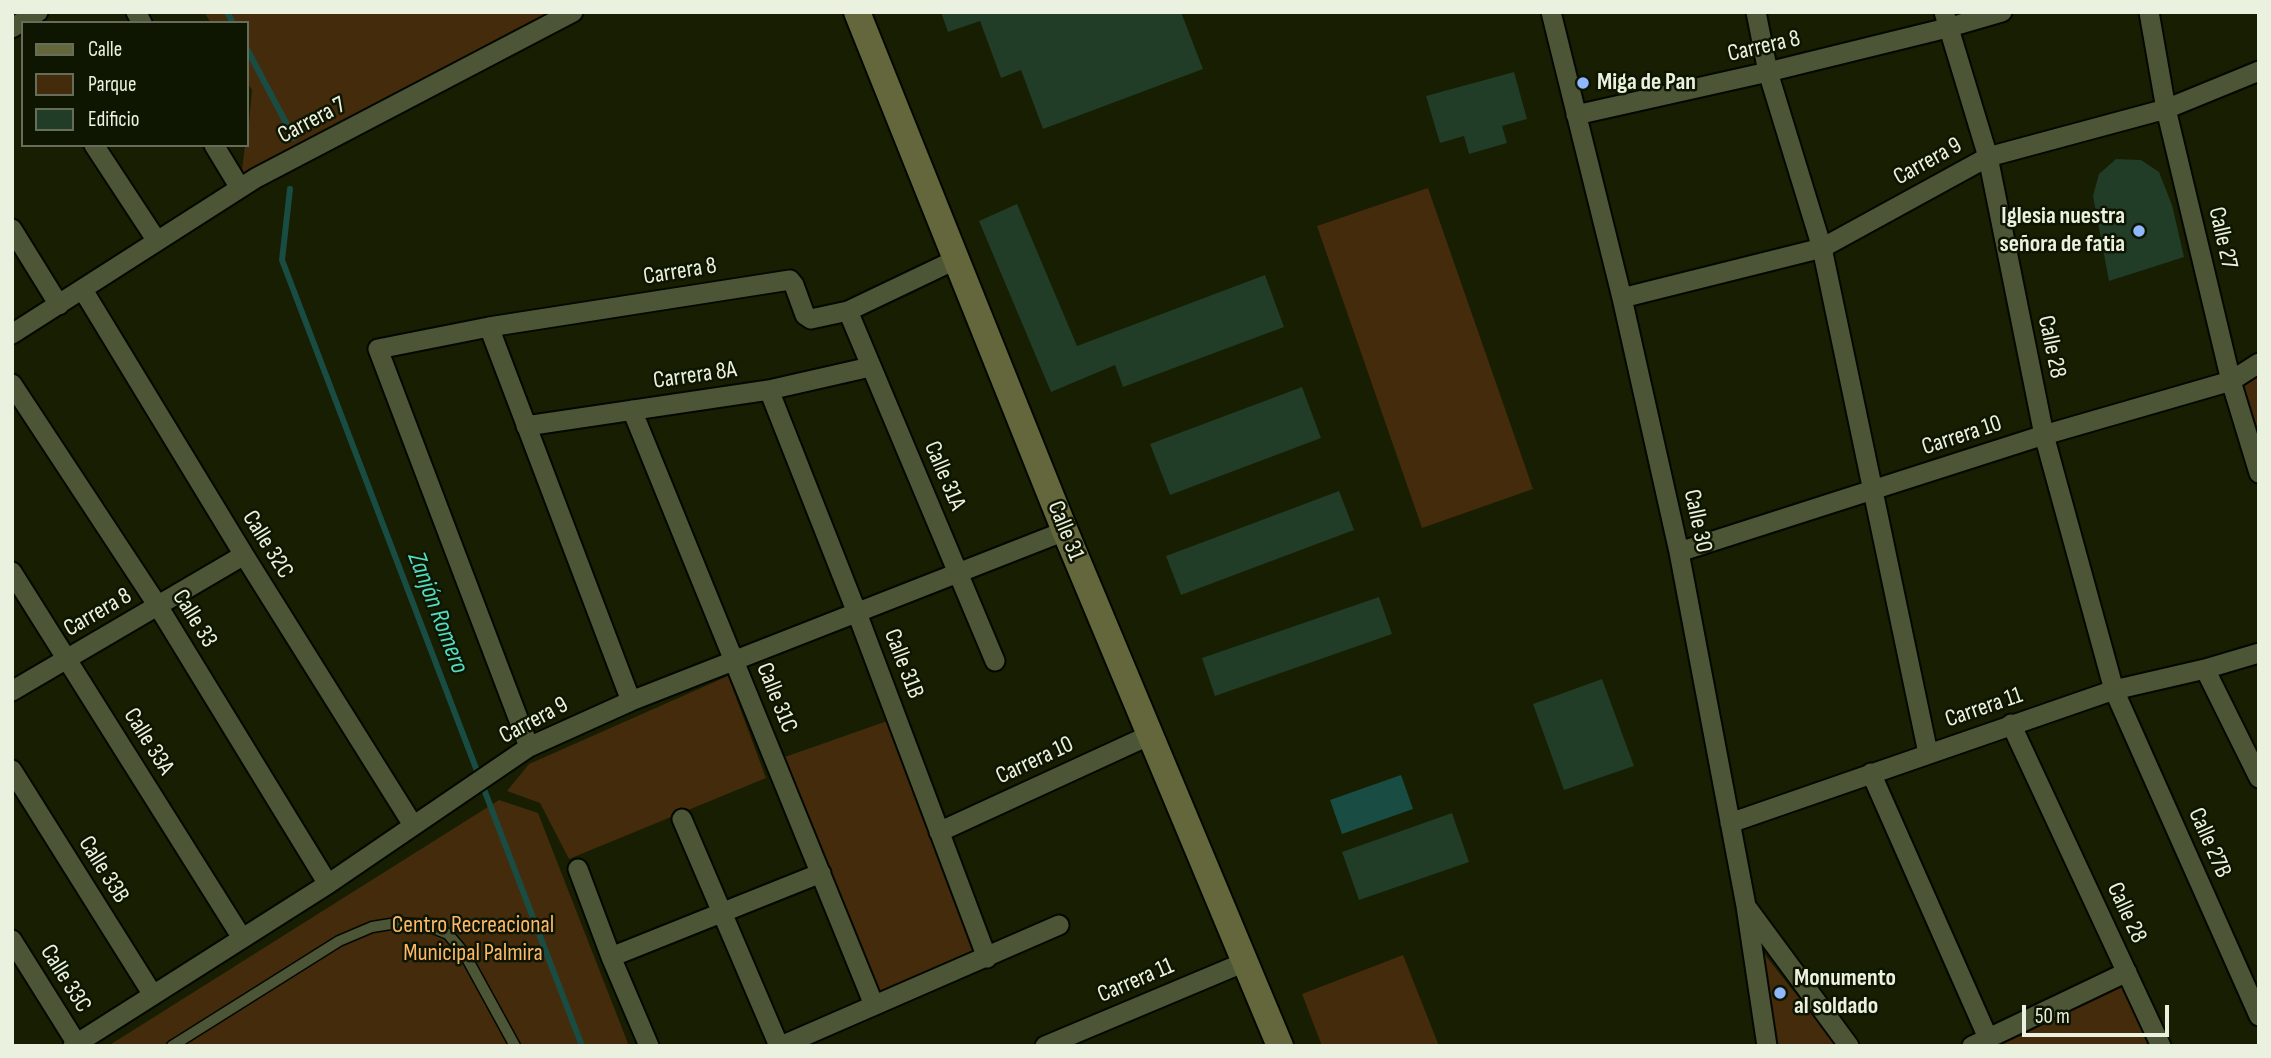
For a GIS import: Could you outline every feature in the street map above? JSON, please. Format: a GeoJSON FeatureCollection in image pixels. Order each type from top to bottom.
{"type":"FeatureCollection","features":[{"type":"Feature","properties":{"kind":"main road","name":"Calle 31"},"geometry":{"type":"LineString","coordinates":[[857,12],[1065,531],[1280,1046]]}},
{"type":"Feature","properties":{"kind":"street","name":"Calle 30"},"geometry":{"type":"LineString","coordinates":[[1551,12],[1622,298],[1679,552],[1746,906],[1767,1046]]}},
{"type":"Feature","properties":{"kind":"street"},"geometry":{"type":"LineString","coordinates":[[1756,12],[1769,72],[1822,248],[1928,753]]}},
{"type":"Feature","properties":{"kind":"street","name":"Carrera 8"},"geometry":{"type":"LineString","coordinates":[[1576,114],[1769,72],[1946,20],[2002,12]]}},
{"type":"Feature","properties":{"kind":"street","name":"Calle 27"},"geometry":{"type":"LineString","coordinates":[[2149,12],[2166,109],[2231,381],[2259,473]]}},
{"type":"Feature","properties":{"kind":"street","name":"Carrera 7"},"geometry":{"type":"LineString","coordinates":[[12,334],[256,178],[567,14]]}},
{"type":"Feature","properties":{"kind":"street","name":"Calle 28"},"geometry":{"type":"LineString","coordinates":[[1946,20],[1988,157],[2044,435],[2114,690]]}},
{"type":"Feature","properties":{"kind":"street","name":"Carrera 9"},"geometry":{"type":"LineString","coordinates":[[1622,298],[1822,248],[1988,157],[2166,109],[2258,74]]}},
{"type":"Feature","properties":{"kind":"street"},"geometry":{"type":"LineString","coordinates":[[95,147],[157,241]]}},
{"type":"Feature","properties":{"kind":"street"},"geometry":{"type":"LineString","coordinates":[[215,147],[240,188]]}},
{"type":"Feature","properties":{"kind":"street"},"geometry":{"type":"LineString","coordinates":[[12,229],[59,304]]}},
{"type":"Feature","properties":{"kind":"street","name":"Carrera 8"},"geometry":{"type":"LineString","coordinates":[[529,747],[378,349],[489,327],[790,280],[807,318],[848,311],[955,260]]}},
{"type":"Feature","properties":{"kind":"street","name":"Calle 32C"},"geometry":{"type":"LineString","coordinates":[[83,290],[412,825]]}},
{"type":"Feature","properties":{"kind":"street","name":"Calle 31A"},"geometry":{"type":"LineString","coordinates":[[848,311],[995,661]]}},
{"type":"Feature","properties":{"kind":"street"},"geometry":{"type":"LineString","coordinates":[[489,327],[631,701]]}},
{"type":"Feature","properties":{"kind":"street","name":"Carrera 10"},"geometry":{"type":"LineString","coordinates":[[1679,552],[2044,435],[2231,381],[2259,362]]}},
{"type":"Feature","properties":{"kind":"street","name":"Carrera 8A"},"geometry":{"type":"LineString","coordinates":[[526,426],[769,390],[870,367]]}},
{"type":"Feature","properties":{"kind":"street","name":"Calle 33"},"geometry":{"type":"LineString","coordinates":[[12,384],[158,606],[328,884]]}},
{"type":"Feature","properties":{"kind":"street","name":"Calle 31B"},"geometry":{"type":"LineString","coordinates":[[769,390],[857,613],[987,958]]}},
{"type":"Feature","properties":{"kind":"street","name":"Calle 31C"},"geometry":{"type":"LineString","coordinates":[[632,410],[874,1005]]}},
{"type":"Feature","properties":{"kind":"street","name":"Carrera 9"},"geometry":{"type":"LineString","coordinates":[[75,1045],[328,884],[529,747],[631,701],[1065,531]]}},
{"type":"Feature","properties":{"kind":"street","name":"Carrera 8"},"geometry":{"type":"LineString","coordinates":[[12,691],[244,555]]}},
{"type":"Feature","properties":{"kind":"street","name":"Calle 33A"},"geometry":{"type":"LineString","coordinates":[[12,572],[242,938]]}},
{"type":"Feature","properties":{"kind":"street","name":"Carrera 11"},"geometry":{"type":"LineString","coordinates":[[1730,823],[2114,690],[2205,669],[2259,653]]}},
{"type":"Feature","properties":{"kind":"street"},"geometry":{"type":"LineString","coordinates":[[2205,669],[2259,778]]}},
{"type":"Feature","properties":{"kind":"street","name":"Calle 27B"},"geometry":{"type":"LineString","coordinates":[[2114,690],[2259,1016]]}},
{"type":"Feature","properties":{"kind":"street","name":"Calle 28"},"geometry":{"type":"LineString","coordinates":[[2011,724],[2161,1046]]}},
{"type":"Feature","properties":{"kind":"street","name":"Carrera 10"},"geometry":{"type":"LineString","coordinates":[[939,832],[1150,735]]}},
{"type":"Feature","properties":{"kind":"street","name":"Calle 33B"},"geometry":{"type":"LineString","coordinates":[[12,770],[153,996]]}},
{"type":"Feature","properties":{"kind":"street"},"geometry":{"type":"LineString","coordinates":[[1871,773],[1980,1042],[2127,972]]}},
{"type":"Feature","properties":{"kind":"street"},"geometry":{"type":"LineString","coordinates":[[682,819],[780,1046],[1059,925]]}},
{"type":"Feature","properties":{"kind":"street"},"geometry":{"type":"LineString","coordinates":[[578,869],[611,957],[649,1046]]}},
{"type":"Feature","properties":{"kind":"street"},"geometry":{"type":"LineString","coordinates":[[611,957],[821,873]]}},
{"type":"Feature","properties":{"kind":"street"},"geometry":{"type":"LineString","coordinates":[[1746,906],[1849,1046]]}},
{"type":"Feature","properties":{"kind":"street","name":"Calle 33C"},"geometry":{"type":"LineString","coordinates":[[12,940],[75,1045]]}},
{"type":"Feature","properties":{"kind":"street","name":"Carrera 11"},"geometry":{"type":"LineString","coordinates":[[1045,1046],[1245,962]]}},
{"type":"Feature","properties":{"kind":"lane"},"geometry":{"type":"LineString","coordinates":[[172,1046],[339,941],[372,927],[397,923],[426,925],[448,934],[464,953],[514,1046]]}},
{"type":"Feature","properties":{"kind":"green space"},"geometry":{"type":"Polygon","coordinates":[[[204,12],[548,12],[552,23],[240,188],[245,147],[248,147],[252,90],[248,84],[248,21],[210,21],[204,12]]]}},
{"type":"Feature","properties":{"kind":"green space"},"geometry":{"type":"Polygon","coordinates":[[[1428,188],[1533,489],[1422,528],[1317,226],[1428,188]]]}},
{"type":"Feature","properties":{"kind":"green space"},"geometry":{"type":"Polygon","coordinates":[[[2259,362],[2259,473],[2231,381],[2259,362]]]}},
{"type":"Feature","properties":{"kind":"green space"},"geometry":{"type":"Polygon","coordinates":[[[728,676],[766,778],[569,859],[540,803],[507,791],[529,764],[728,676]]]}},
{"type":"Feature","properties":{"kind":"green space"},"geometry":{"type":"Polygon","coordinates":[[[890,720],[976,951],[878,992],[782,758],[890,720]]]}},
{"type":"Feature","properties":{"kind":"green space","name":"Centro Recreacional Municipal Palmira"},"geometry":{"type":"Polygon","coordinates":[[[499,800],[538,813],[629,1046],[108,1046],[499,800]]]}},
{"type":"Feature","properties":{"kind":"green space"},"geometry":{"type":"Polygon","coordinates":[[[1750,936],[1837,1046],[1767,1046],[1750,936]]]}},
{"type":"Feature","properties":{"kind":"green space"},"geometry":{"type":"Polygon","coordinates":[[[1403,955],[1439,1046],[1322,1046],[1302,994],[1403,955]]]}},
{"type":"Feature","properties":{"kind":"green space"},"geometry":{"type":"Polygon","coordinates":[[[2127,972],[2161,1046],[1973,1046],[2127,972]]]}},
{"type":"Feature","properties":{"kind":"water"},"geometry":{"type":"Polygon","coordinates":[[[1401,775],[1413,809],[1342,834],[1330,800],[1401,775]]]}},
{"type":"Feature","properties":{"kind":"building"},"geometry":{"type":"Polygon","coordinates":[[[941,12],[1181,12],[1203,69],[1043,129],[1021,70],[1001,78],[980,21],[948,32],[941,12]]]}},
{"type":"Feature","properties":{"kind":"building"},"geometry":{"type":"Polygon","coordinates":[[[1514,72],[1527,119],[1502,126],[1507,143],[1469,154],[1464,136],[1440,143],[1426,96],[1514,72]]]}},
{"type":"Feature","properties":{"kind":"building","name":"Iglesia nuestra señora de fatia"},"geometry":{"type":"Polygon","coordinates":[[[2116,159],[2141,160],[2159,172],[2172,205],[2184,257],[2109,281],[2093,196],[2099,174],[2116,159]]]}},
{"type":"Feature","properties":{"kind":"building"},"geometry":{"type":"Polygon","coordinates":[[[1017,204],[1077,346],[1265,275],[1284,327],[1123,387],[1115,365],[1051,392],[979,221],[1017,204]]]}},
{"type":"Feature","properties":{"kind":"building"},"geometry":{"type":"Polygon","coordinates":[[[1302,387],[1321,438],[1170,495],[1150,444],[1302,387]]]}},
{"type":"Feature","properties":{"kind":"building"},"geometry":{"type":"Polygon","coordinates":[[[1339,491],[1354,530],[1181,595],[1166,556],[1339,491]]]}},
{"type":"Feature","properties":{"kind":"building"},"geometry":{"type":"Polygon","coordinates":[[[1379,597],[1392,634],[1215,696],[1202,658],[1379,597]]]}},
{"type":"Feature","properties":{"kind":"building"},"geometry":{"type":"Polygon","coordinates":[[[1602,679],[1634,766],[1564,790],[1533,704],[1602,679]]]}},
{"type":"Feature","properties":{"kind":"building"},"geometry":{"type":"Polygon","coordinates":[[[1452,813],[1469,862],[1359,900],[1342,852],[1452,813]]]}},
{"type":"Feature","properties":{"kind":"waterway","name":"Zanjón Romero"},"geometry":{"type":"LineString","coordinates":[[227,12],[232,21]]}},
{"type":"Feature","properties":{"kind":"waterway","name":"Zanjón Romero"},"geometry":{"type":"LineString","coordinates":[[248,51],[294,138]]}},
{"type":"Feature","properties":{"kind":"waterway","name":"Zanjón Romero"},"geometry":{"type":"LineString","coordinates":[[290,189],[282,260],[582,1046]]}},
{"type":"Feature","properties":{"kind":"place","name":"Miga de Pan"},"geometry":{"type":"Point","coordinates":[1583,83]}},
{"type":"Feature","properties":{"kind":"place","name":"Iglesia nuestra señora de fatia"},"geometry":{"type":"Point","coordinates":[2139,231]}},
{"type":"Feature","properties":{"kind":"place","name":"Monumento al soldado"},"geometry":{"type":"Point","coordinates":[1780,993]}}]}
